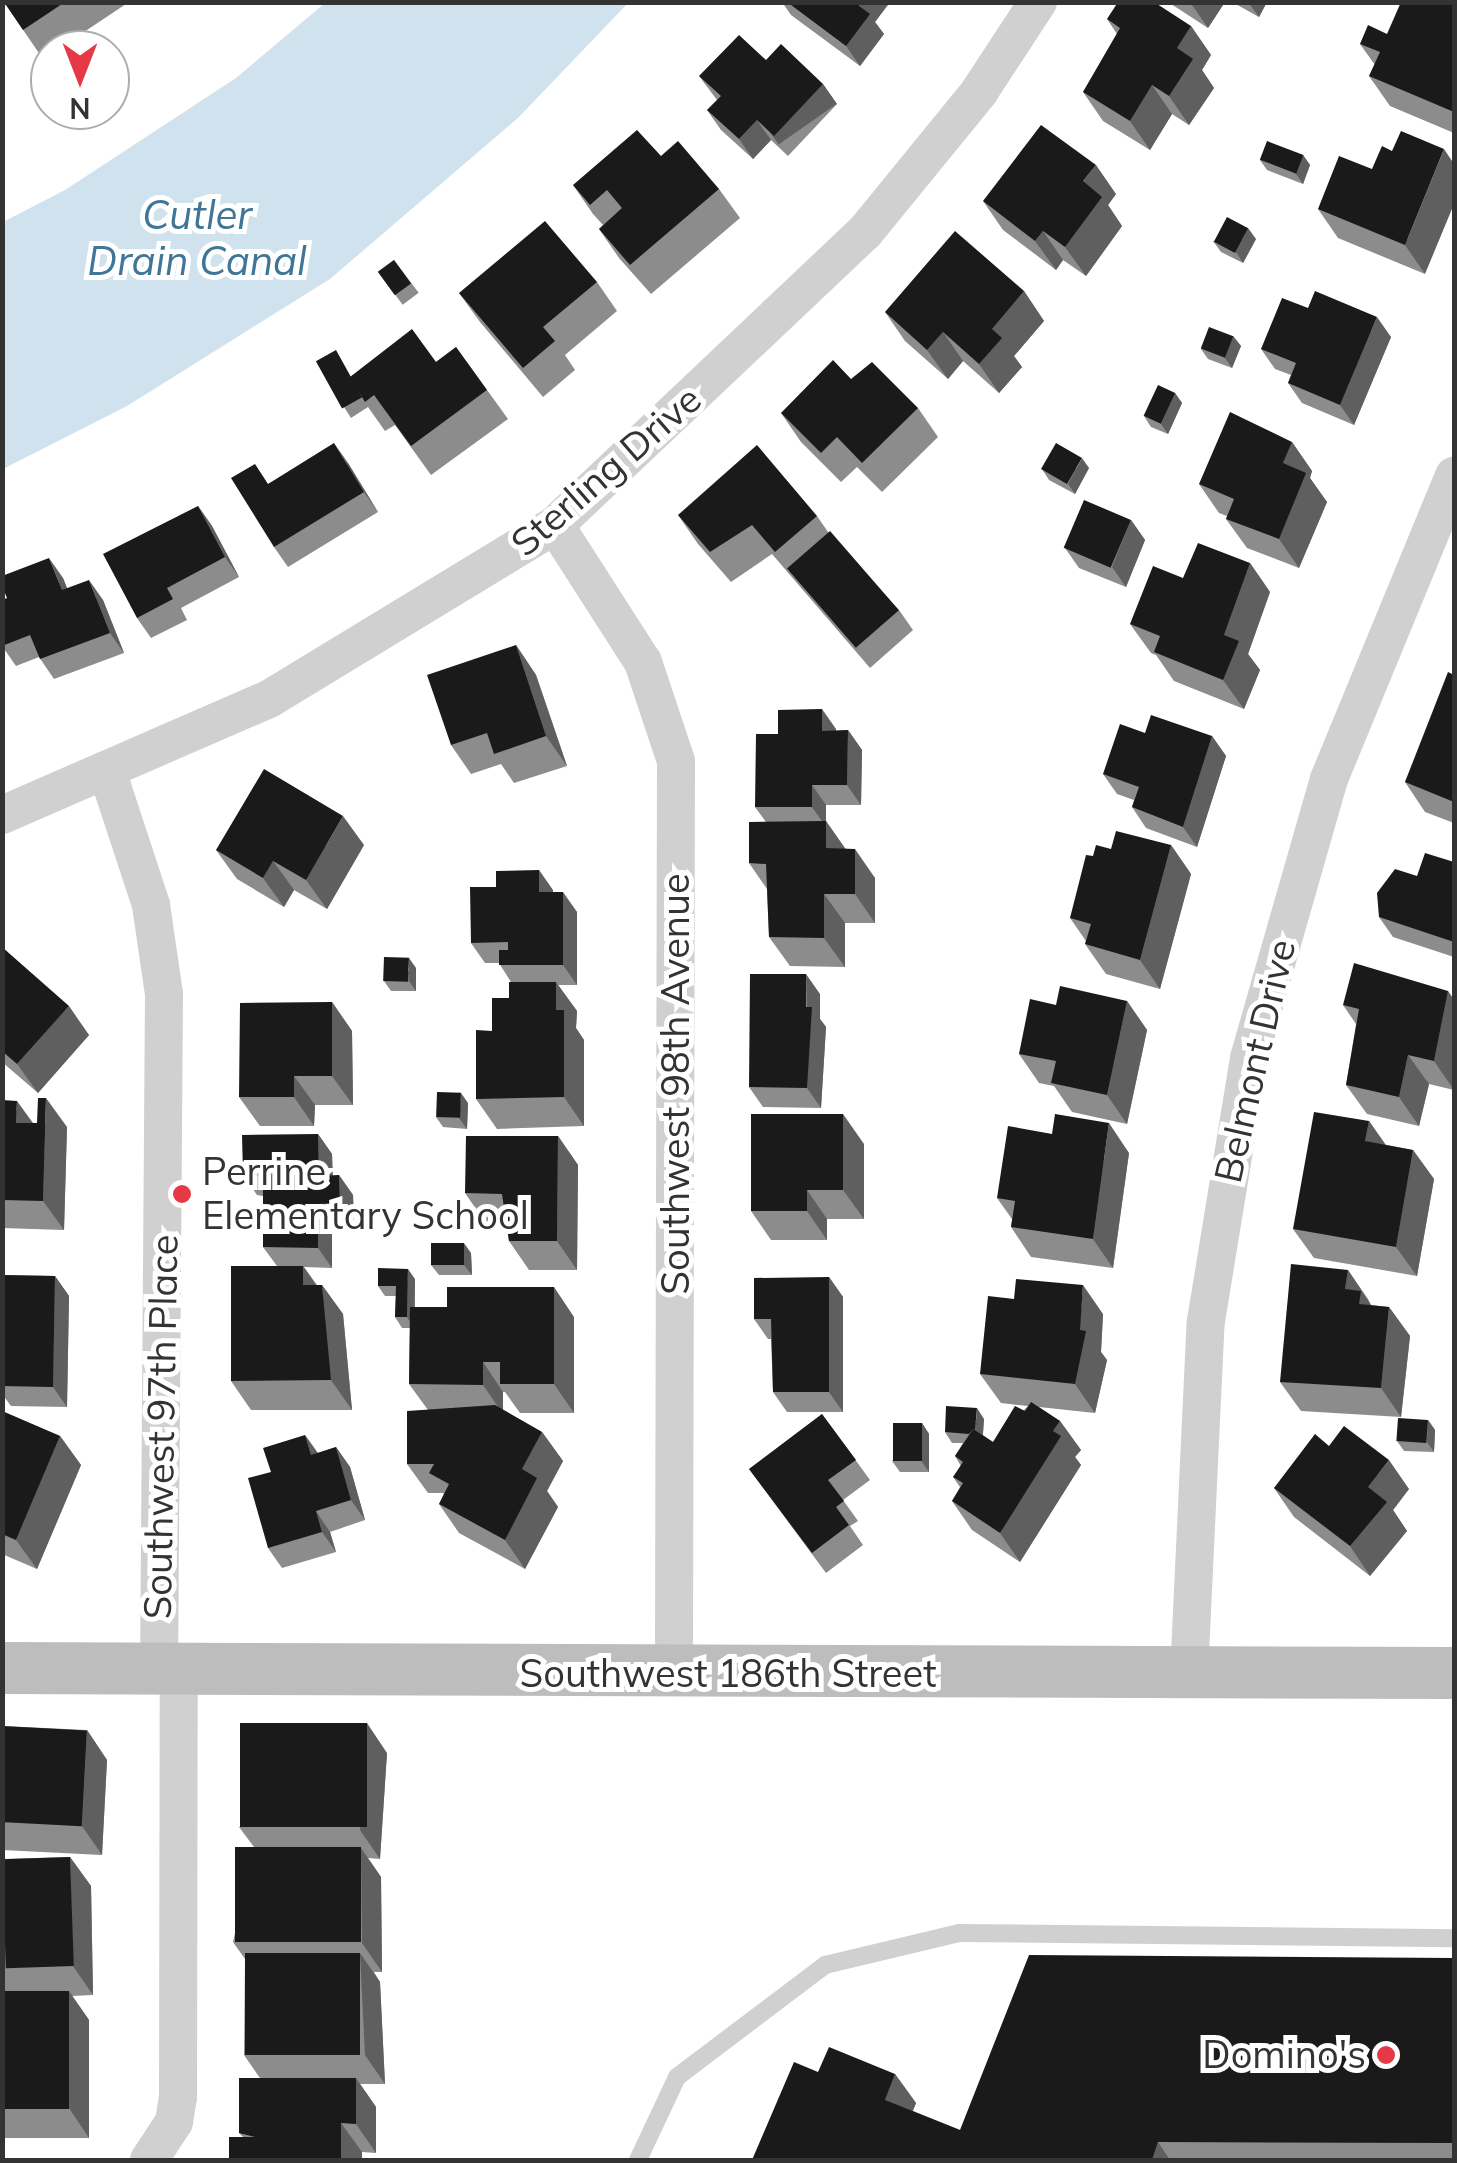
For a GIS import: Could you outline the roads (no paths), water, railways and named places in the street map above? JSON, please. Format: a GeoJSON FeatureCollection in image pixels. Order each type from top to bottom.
{"type":"FeatureCollection","features":[{"type":"Feature","properties":{"kind":"street","name":"Sterling Drive"},"geometry":{"type":"LineString","coordinates":[[2,815],[108,774],[316,674],[555,525],[865,232],[979,92],[1038,2]]}},
{"type":"Feature","properties":{"kind":"street","name":"Belmont Drive"},"geometry":{"type":"LineString","coordinates":[[1189,1676],[1208,1306],[1249,1058],[1329,779],[1454,476]]}},
{"type":"Feature","properties":{"kind":"street","name":"Southwest 98th Avenue"},"geometry":{"type":"LineString","coordinates":[[555,525],[644,662],[676,761],[674,1675]]}},
{"type":"Feature","properties":{"kind":"street","name":"Southwest 97th Place"},"geometry":{"type":"LineString","coordinates":[[108,774],[151,905],[164,994],[169,1668],[178,2097],[174,2122],[149,2160]]}},
{"type":"Feature","properties":{"kind":"street","name":"Southwest 186th Street"},"geometry":{"type":"LineString","coordinates":[[2,1668],[674,1675],[1454,1673]]}},
{"type":"Feature","properties":{"kind":"lane"},"geometry":{"type":"LineString","coordinates":[[638,2160],[676,2077],[825,1965],[960,1933],[1454,1938]]}},
{"type":"Feature","properties":{"kind":"water","name":"Cutler Drain Canal"},"geometry":{"type":"Polygon","coordinates":[[[325,3],[628,3],[518,118],[330,279],[127,406],[3,469],[3,222],[65,190],[236,78],[325,3]]]}},
{"type":"Feature","properties":{"kind":"place","name":"Perrine Elementary School"},"geometry":{"type":"Point","coordinates":[182,1194]}},
{"type":"Feature","properties":{"kind":"place","name":"Domino's"},"geometry":{"type":"Point","coordinates":[1386,2055]}}]}
